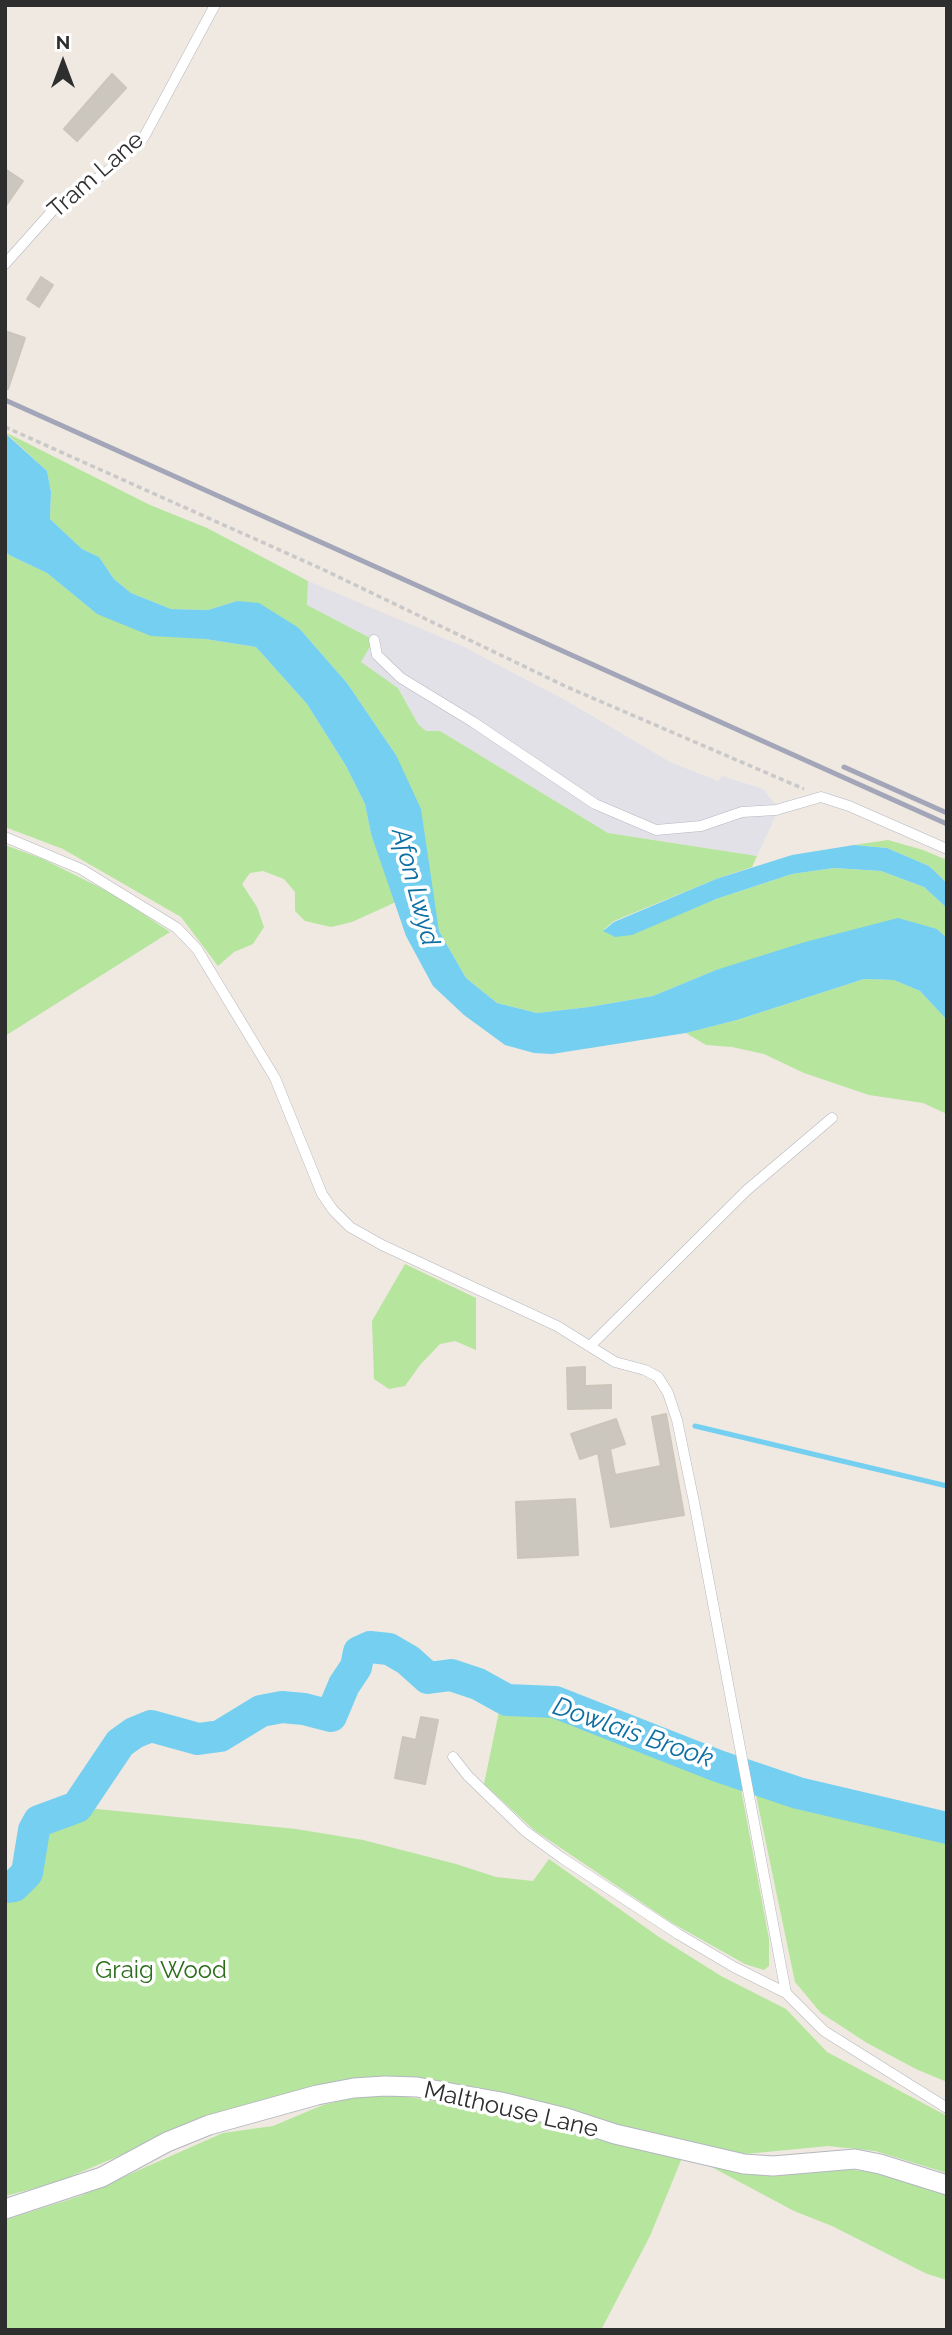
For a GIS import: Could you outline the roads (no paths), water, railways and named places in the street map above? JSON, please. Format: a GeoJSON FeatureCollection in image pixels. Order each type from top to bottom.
{"type":"FeatureCollection","features":[{"type":"Feature","properties":{"kind":"street","name":"Malthouse Lane"},"geometry":{"type":"LineString","coordinates":[[5,2209],[102,2177],[167,2142],[209,2125],[317,2095],[385,2085],[417,2087],[501,2102],[566,2118],[625,2137],[744,2164],[772,2166],[855,2159],[947,2185]]}},
{"type":"Feature","properties":{"kind":"lane","name":"Tram Lane"},"geometry":{"type":"LineString","coordinates":[[5,264],[54,209],[109,170],[145,136],[215,5]]}},
{"type":"Feature","properties":{"kind":"lane"},"geometry":{"type":"LineString","coordinates":[[374,640],[377,655],[401,678],[473,722],[595,804],[656,830],[701,826],[742,812],[776,810],[821,797],[849,806],[947,849]]}},
{"type":"Feature","properties":{"kind":"lane"},"geometry":{"type":"LineString","coordinates":[[5,838],[81,869],[177,928],[197,949],[275,1077],[322,1194],[349,1227],[460,1283],[558,1326],[615,1362],[645,1370],[658,1377],[668,1393],[677,1420],[744,1760],[786,1993]]}},
{"type":"Feature","properties":{"kind":"lane"},"geometry":{"type":"LineString","coordinates":[[590,1346],[747,1190],[832,1118]]}},
{"type":"Feature","properties":{"kind":"lane"},"geometry":{"type":"LineString","coordinates":[[453,1757],[468,1776],[525,1831],[562,1858],[678,1934],[734,1967],[786,1993],[824,2031],[947,2108]]}},
{"type":"Feature","properties":{"kind":"water","name":"Afon Lwyd"},"geometry":{"type":"Polygon","coordinates":[[[5,433],[47,471],[51,492],[50,519],[82,549],[99,557],[114,579],[131,593],[171,609],[208,610],[237,601],[259,603],[299,628],[347,683],[396,755],[421,809],[439,931],[466,978],[497,1003],[537,1013],[653,996],[716,970],[805,942],[898,918],[937,929],[947,938],[947,1020],[920,991],[894,980],[864,979],[737,1020],[686,1033],[552,1054],[534,1053],[505,1045],[464,1015],[433,986],[406,936],[371,834],[365,804],[346,766],[307,704],[256,647],[205,639],[151,636],[97,614],[47,573],[9,555],[5,550],[5,433]]]}},
{"type":"Feature","properties":{"kind":"water"},"geometry":{"type":"Polygon","coordinates":[[[854,845],[887,848],[929,866],[947,883],[947,908],[924,887],[881,871],[834,868],[792,874],[716,899],[632,935],[615,937],[603,931],[614,922],[716,879],[792,855],[854,845]]]}},
{"type":"Feature","properties":{"kind":"waterway"},"geometry":{"type":"LineString","coordinates":[[695,1426],[947,1486]]}},
{"type":"Feature","properties":{"kind":"waterway","name":"Dowlais Brook"},"geometry":{"type":"LineString","coordinates":[[5,1887],[14,1886],[27,1873],[34,1830],[39,1821],[77,1807],[120,1743],[134,1733],[151,1726],[198,1739],[220,1736],[261,1711],[282,1707],[331,1716],[344,1685],[356,1667],[359,1652],[370,1647],[389,1649],[408,1660],[428,1678],[451,1675],[478,1684],[507,1700],[555,1702],[718,1766],[798,1793],[947,1828]]}},
{"type":"Feature","properties":{"kind":"railway"},"geometry":{"type":"LineString","coordinates":[[5,400],[947,824]]}},
{"type":"Feature","properties":{"kind":"railway"},"geometry":{"type":"LineString","coordinates":[[844,767],[947,813]]}},
{"type":"Feature","properties":{"kind":"park label","name":"Graig Wood"},"geometry":{"type":"Point","coordinates":[161,1971]}}]}
